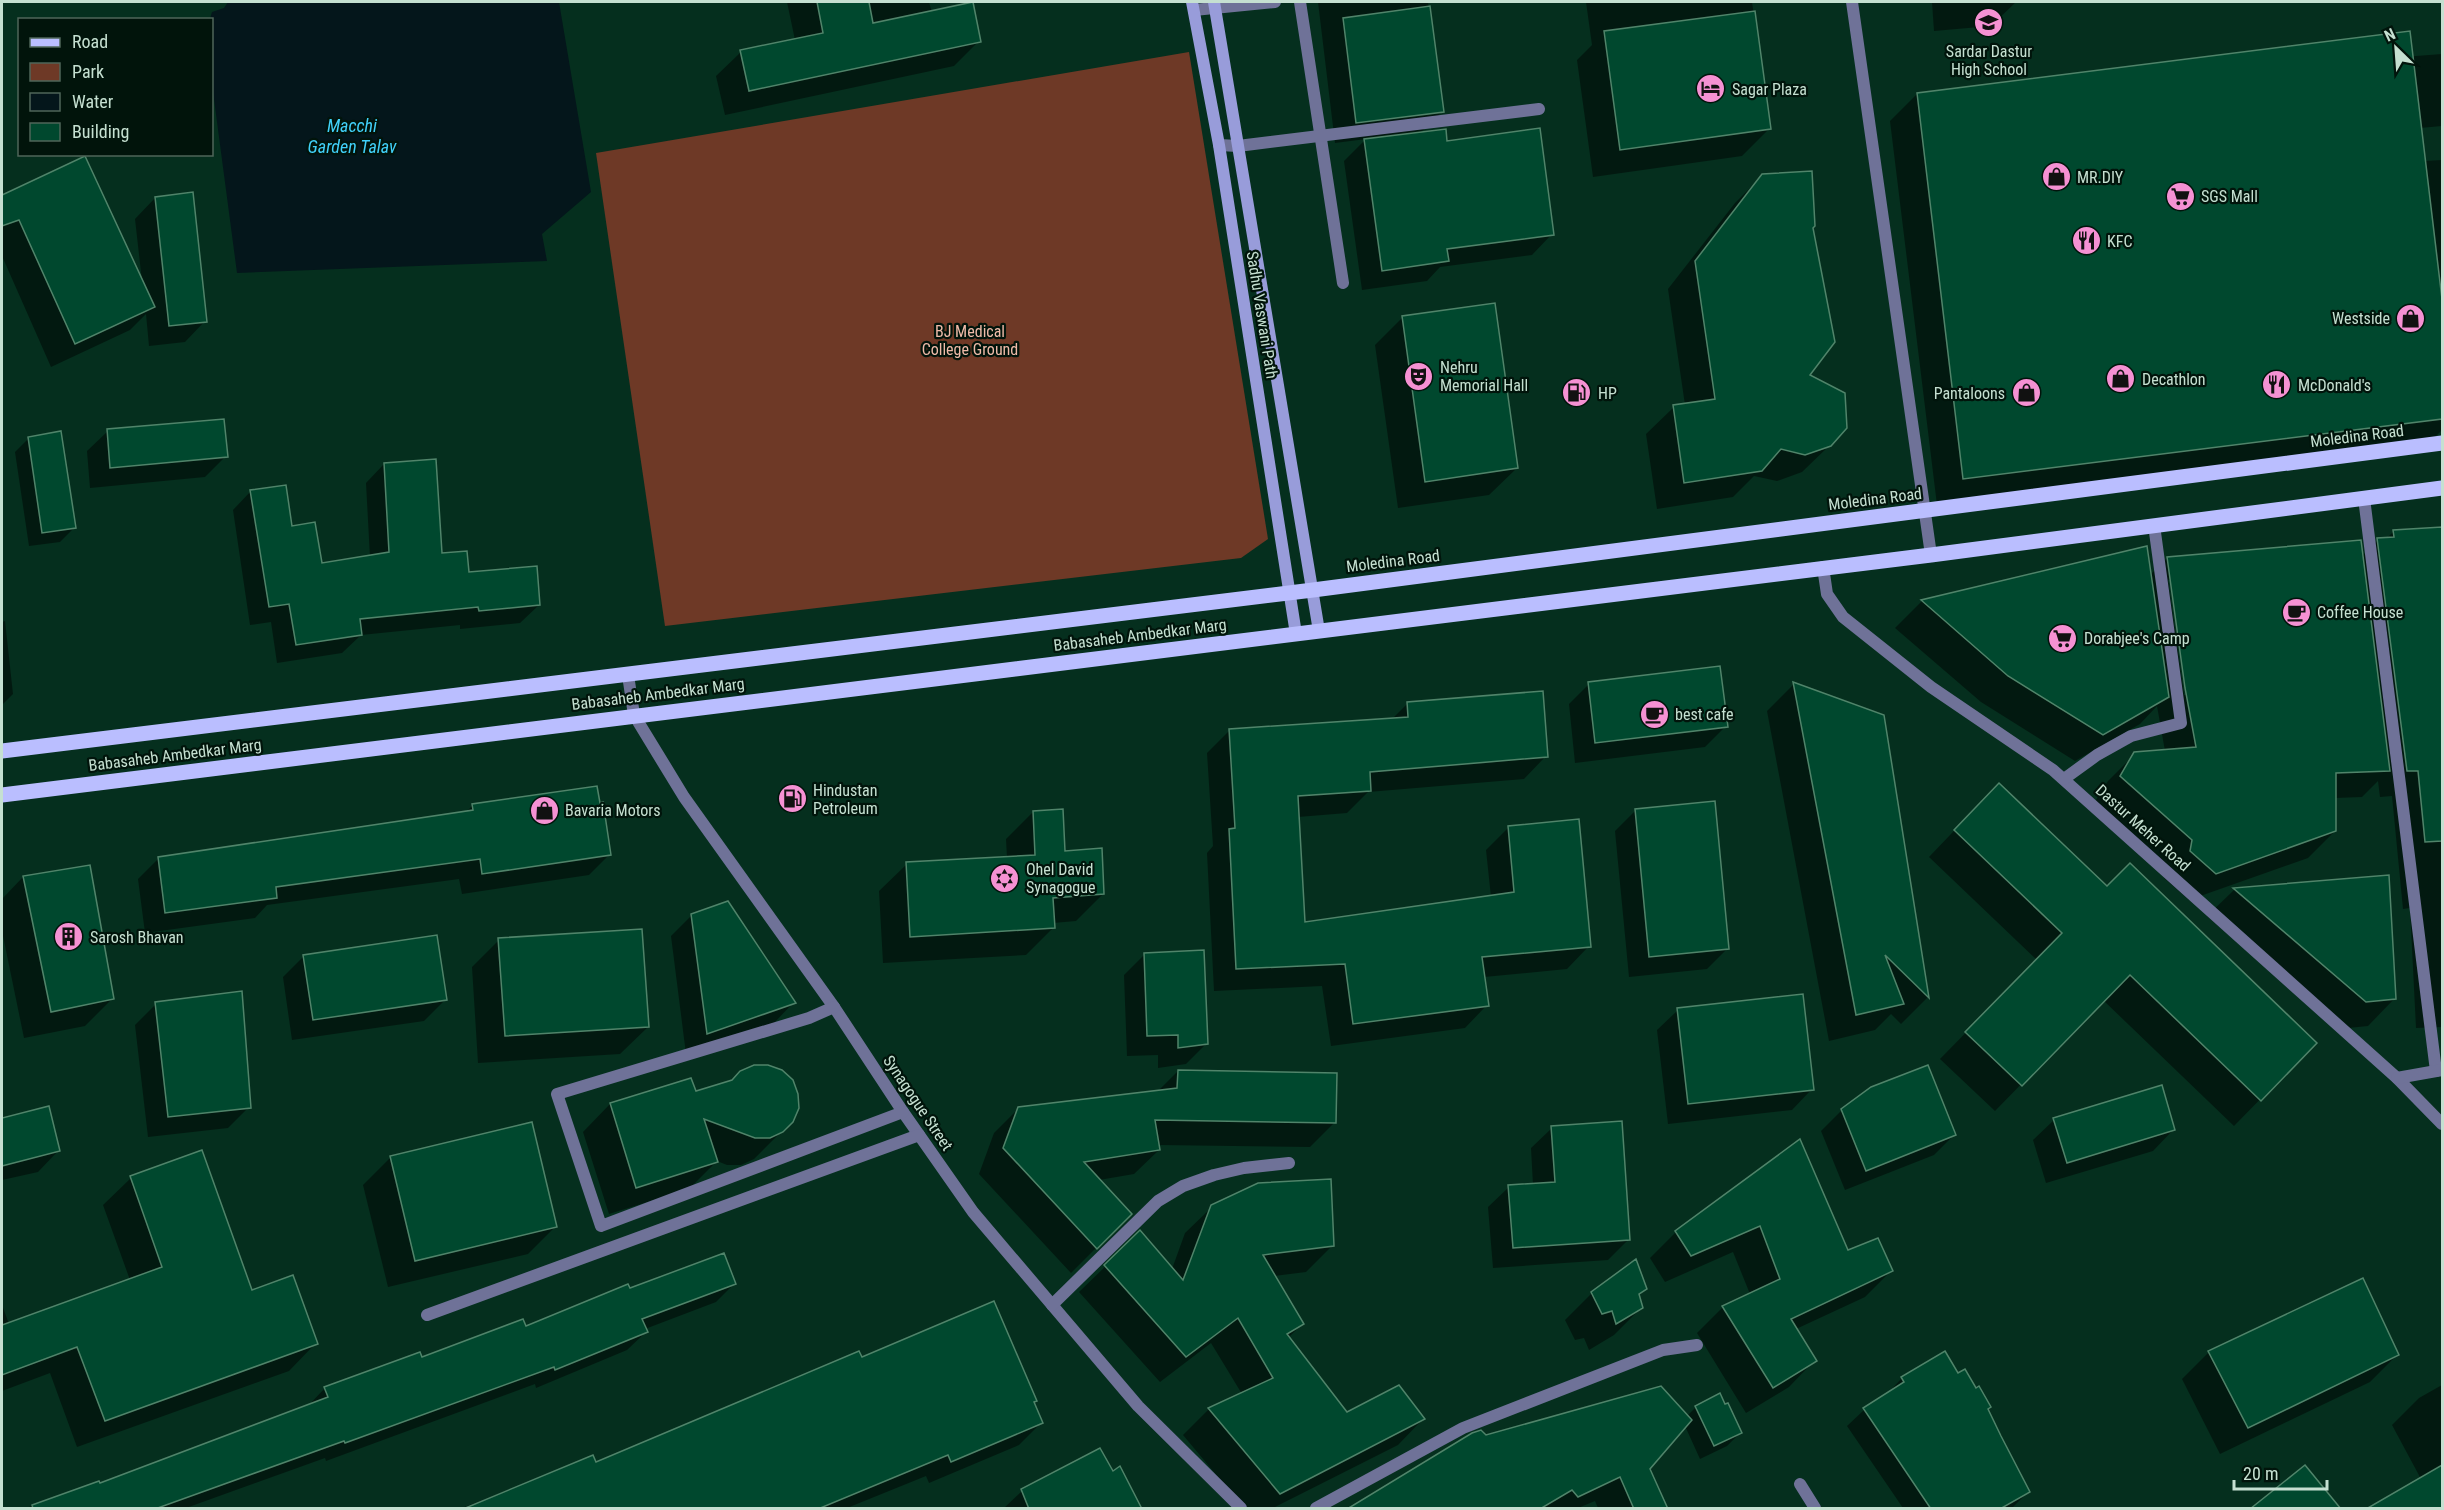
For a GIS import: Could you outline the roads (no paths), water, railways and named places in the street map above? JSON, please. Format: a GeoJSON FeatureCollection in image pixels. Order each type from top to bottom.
{"type":"FeatureCollection","features":[{"type":"Feature","properties":{"kind":"main road","name":"Sadhu Vaswani Path"},"geometry":{"type":"LineString","coordinates":[[1215,5],[1319,632]]}},
{"type":"Feature","properties":{"kind":"main road","name":"Sadhu Vaswani Path"},"geometry":{"type":"LineString","coordinates":[[1193,6],[1219,145],[1296,634]]}},
{"type":"Feature","properties":{"kind":"main road","name":"Moledina Road"},"geometry":{"type":"LineString","coordinates":[[1313,590],[2442,443]]}},
{"type":"Feature","properties":{"kind":"main road"},"geometry":{"type":"LineString","coordinates":[[1319,632],[2442,488]]}},
{"type":"Feature","properties":{"kind":"main road","name":"Babasaheb Ambedkar Marg"},"geometry":{"type":"LineString","coordinates":[[2,751],[1313,590]]}},
{"type":"Feature","properties":{"kind":"main road","name":"Babasaheb Ambedkar Marg"},"geometry":{"type":"LineString","coordinates":[[2,795],[1319,632]]}},
{"type":"Feature","properties":{"kind":"street"},"geometry":{"type":"LineString","coordinates":[[1193,6],[1275,2]]}},
{"type":"Feature","properties":{"kind":"street"},"geometry":{"type":"LineString","coordinates":[[1300,2],[1343,283]]}},
{"type":"Feature","properties":{"kind":"street"},"geometry":{"type":"LineString","coordinates":[[1852,2],[1931,555]]}},
{"type":"Feature","properties":{"kind":"street"},"geometry":{"type":"LineString","coordinates":[[1219,145],[1238,146],[1539,109]]}},
{"type":"Feature","properties":{"kind":"street"},"geometry":{"type":"LineString","coordinates":[[2364,498],[2439,1071],[2397,1078]]}},
{"type":"Feature","properties":{"kind":"street"},"geometry":{"type":"LineString","coordinates":[[2064,779],[2097,755],[2131,736],[2181,723],[2154,525]]}},
{"type":"Feature","properties":{"kind":"street","name":"Dastur Meher Road"},"geometry":{"type":"LineString","coordinates":[[1823,567],[1827,594],[1843,617],[1931,687],[2064,779],[2397,1078],[2442,1124]]}},
{"type":"Feature","properties":{"kind":"street","name":"Synagogue Street"},"geometry":{"type":"LineString","coordinates":[[627,675],[634,715],[684,797],[834,1008],[973,1212],[1138,1406],[1241,1509]]}},
{"type":"Feature","properties":{"kind":"street"},"geometry":{"type":"LineString","coordinates":[[834,1008],[809,1018],[557,1094],[601,1226],[903,1112]]}},
{"type":"Feature","properties":{"kind":"street"},"geometry":{"type":"LineString","coordinates":[[427,1315],[919,1135]]}},
{"type":"Feature","properties":{"kind":"street"},"geometry":{"type":"LineString","coordinates":[[1052,1305],[1158,1201],[1183,1186],[1214,1175],[1245,1168],[1289,1163]]}},
{"type":"Feature","properties":{"kind":"street"},"geometry":{"type":"LineString","coordinates":[[1316,1509],[1464,1428],[1662,1350],[1697,1346]]}},
{"type":"Feature","properties":{"kind":"street"},"geometry":{"type":"LineString","coordinates":[[1800,1484],[1815,1509]]}},
{"type":"Feature","properties":{"kind":"water","name":"Macchi Garden Talav"},"geometry":{"type":"Polygon","coordinates":[[[228,2],[559,2],[591,192],[542,234],[547,261],[237,273],[213,92],[213,18],[210,18],[212,12],[224,8],[228,2]]]}},
{"type":"Feature","properties":{"kind":"place","name":"Sardar Dastur High School"},"geometry":{"type":"Point","coordinates":[1989,23]}},
{"type":"Feature","properties":{"kind":"place","name":"Sagar Plaza"},"geometry":{"type":"Point","coordinates":[1711,89]}},
{"type":"Feature","properties":{"kind":"place","name":"MR.DIY"},"geometry":{"type":"Point","coordinates":[2056,177]}},
{"type":"Feature","properties":{"kind":"place","name":"SGS Mall"},"geometry":{"type":"Point","coordinates":[2180,196]}},
{"type":"Feature","properties":{"kind":"place","name":"KFC"},"geometry":{"type":"Point","coordinates":[2086,241]}},
{"type":"Feature","properties":{"kind":"place","name":"Westside"},"geometry":{"type":"Point","coordinates":[2411,318]}},
{"type":"Feature","properties":{"kind":"place","name":"Nehru Memorial Hall"},"geometry":{"type":"Point","coordinates":[1419,376]}},
{"type":"Feature","properties":{"kind":"place","name":"Decathlon"},"geometry":{"type":"Point","coordinates":[2121,379]}},
{"type":"Feature","properties":{"kind":"place","name":"McDonald's"},"geometry":{"type":"Point","coordinates":[2277,385]}},
{"type":"Feature","properties":{"kind":"place","name":"HP"},"geometry":{"type":"Point","coordinates":[1577,393]}},
{"type":"Feature","properties":{"kind":"place","name":"Pantaloons"},"geometry":{"type":"Point","coordinates":[2026,393]}},
{"type":"Feature","properties":{"kind":"place","name":"Coffee House"},"geometry":{"type":"Point","coordinates":[2296,612]}},
{"type":"Feature","properties":{"kind":"place","name":"Dorabjee's Camp"},"geometry":{"type":"Point","coordinates":[2063,638]}},
{"type":"Feature","properties":{"kind":"place","name":"best cafe"},"geometry":{"type":"Point","coordinates":[1654,714]}},
{"type":"Feature","properties":{"kind":"place","name":"Hindustan Petroleum"},"geometry":{"type":"Point","coordinates":[792,799]}},
{"type":"Feature","properties":{"kind":"place","name":"Bavaria Motors"},"geometry":{"type":"Point","coordinates":[544,810]}},
{"type":"Feature","properties":{"kind":"place","name":"Ohel David Synagogue"},"geometry":{"type":"Point","coordinates":[1005,878]}},
{"type":"Feature","properties":{"kind":"place","name":"Sarosh Bhavan"},"geometry":{"type":"Point","coordinates":[69,937]}},
{"type":"Feature","properties":{"kind":"park label","name":"BJ Medical College Ground"},"geometry":{"type":"Point","coordinates":[970,340]}}]}
